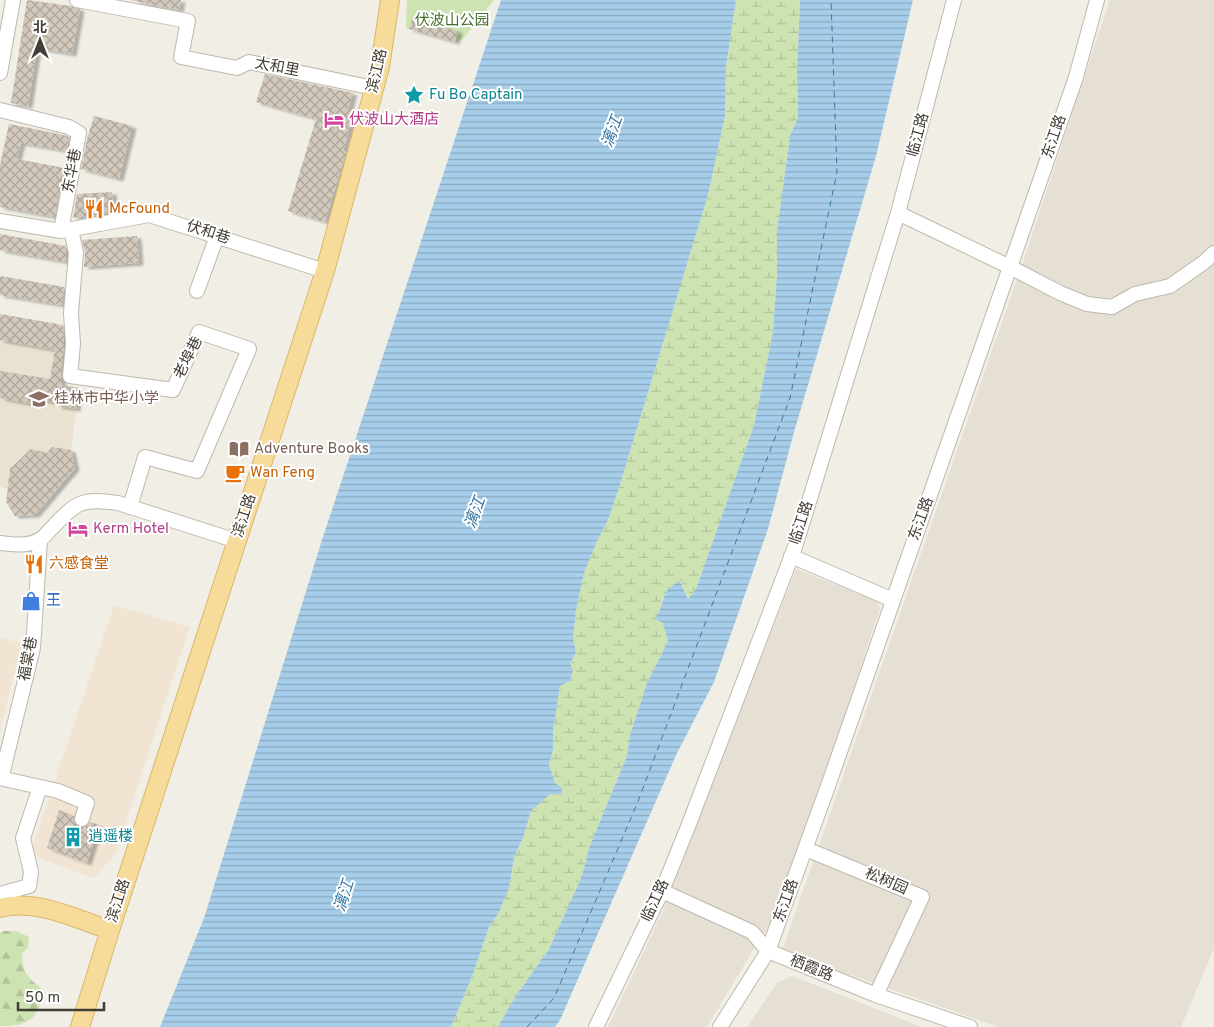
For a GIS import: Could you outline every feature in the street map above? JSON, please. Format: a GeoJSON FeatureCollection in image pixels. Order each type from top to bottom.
{"type":"FeatureCollection","features":[{"type":"Feature","properties":{"kind":"main road","name":"滨江路"},"geometry":{"type":"LineString","coordinates":[[80,1027],[325,271],[374,88],[383,50],[390,0]]}},
{"type":"Feature","properties":{"kind":"main road"},"geometry":{"type":"LineString","coordinates":[[0,908],[23,905],[39,906],[109,934]]}},
{"type":"Feature","properties":{"kind":"main road"},"geometry":{"type":"LineString","coordinates":[[0,918],[9,914],[31,914],[109,934]]}},
{"type":"Feature","properties":{"kind":"street"},"geometry":{"type":"LineString","coordinates":[[0,73],[13,0]]}},
{"type":"Feature","properties":{"kind":"street","name":"太和里"},"geometry":{"type":"LineString","coordinates":[[77,0],[188,21],[181,57],[237,68],[248,62],[374,88]]}},
{"type":"Feature","properties":{"kind":"street","name":"临江路"},"geometry":{"type":"LineString","coordinates":[[596,1027],[662,891],[792,556],[898,213],[954,0]]}},
{"type":"Feature","properties":{"kind":"street","name":"东江路"},"geometry":{"type":"LineString","coordinates":[[720,1027],[766,955],[806,849],[1076,77],[1097,0]]}},
{"type":"Feature","properties":{"kind":"street","name":"东华巷"},"geometry":{"type":"LineString","coordinates":[[0,110],[69,127],[79,133],[66,230]]}},
{"type":"Feature","properties":{"kind":"street"},"geometry":{"type":"LineString","coordinates":[[898,213],[1060,293],[1087,304],[1112,307],[1136,294],[1170,286],[1214,253]]}},
{"type":"Feature","properties":{"kind":"street","name":"伏和巷"},"geometry":{"type":"LineString","coordinates":[[0,221],[66,230],[149,215],[325,271]]}},
{"type":"Feature","properties":{"kind":"street","name":"老埠巷"},"geometry":{"type":"LineString","coordinates":[[66,230],[76,253],[71,313],[73,344],[70,376],[173,390],[199,332],[248,348],[197,472],[145,457],[130,506]]}},
{"type":"Feature","properties":{"kind":"street"},"geometry":{"type":"LineString","coordinates":[[197,292],[217,236]]}},
{"type":"Feature","properties":{"kind":"street"},"geometry":{"type":"LineString","coordinates":[[0,543],[26,545],[40,540],[70,508],[84,502],[100,500],[130,506],[237,541]]}},
{"type":"Feature","properties":{"kind":"street","name":"福棠巷"},"geometry":{"type":"LineString","coordinates":[[40,540],[33,648],[1,776],[58,792],[87,803],[82,819]]}},
{"type":"Feature","properties":{"kind":"street"},"geometry":{"type":"LineString","coordinates":[[792,556],[893,600]]}},
{"type":"Feature","properties":{"kind":"street"},"geometry":{"type":"LineString","coordinates":[[0,894],[30,886],[31,872],[23,838],[34,786]]}},
{"type":"Feature","properties":{"kind":"street","name":"松树园"},"geometry":{"type":"LineString","coordinates":[[806,849],[922,897],[876,995]]}},
{"type":"Feature","properties":{"kind":"street","name":"栖霞路"},"geometry":{"type":"LineString","coordinates":[[662,891],[752,932],[766,955],[942,1027]]}},
{"type":"Feature","properties":{"kind":"street","name":"栖霞路"},"geometry":{"type":"LineString","coordinates":[[766,955],[970,1027]]}},
{"type":"Feature","properties":{"kind":"shaded area"},"geometry":{"type":"Polygon","coordinates":[[[1110,0],[1214,0],[1214,948],[1181,1027],[999,1027],[782,951],[1023,262],[1110,0]]]}},
{"type":"Feature","properties":{"kind":"shaded area","name":"桂林市中华小学"},"geometry":{"type":"Polygon","coordinates":[[[0,314],[63,326],[70,344],[62,385],[79,388],[71,450],[52,447],[47,453],[31,449],[10,469],[8,489],[0,487],[0,314]]]}},
{"type":"Feature","properties":{"kind":"shaded area"},"geometry":{"type":"Polygon","coordinates":[[[796,569],[877,601],[880,608],[805,837],[774,918],[707,1027],[608,1027],[663,911],[796,569]]]}},
{"type":"Feature","properties":{"kind":"shaded area"},"geometry":{"type":"Polygon","coordinates":[[[114,605],[190,627],[115,854],[94,878],[30,855],[114,605]]]}},
{"type":"Feature","properties":{"kind":"shaded area"},"geometry":{"type":"Polygon","coordinates":[[[0,638],[22,643],[0,731],[0,638]]]}},
{"type":"Feature","properties":{"kind":"shaded area"},"geometry":{"type":"Polygon","coordinates":[[[792,976],[922,1027],[747,1027],[777,983],[792,976]]]}},
{"type":"Feature","properties":{"kind":"green space","name":"伏波山公园"},"geometry":{"type":"Polygon","coordinates":[[[407,0],[494,0],[463,39],[455,42],[406,28],[407,0]]]}},
{"type":"Feature","properties":{"kind":"green space"},"geometry":{"type":"Polygon","coordinates":[[[736,0],[800,0],[797,72],[798,118],[790,136],[777,231],[777,274],[773,332],[754,425],[696,589],[688,599],[681,581],[662,599],[661,611],[668,641],[647,683],[630,735],[627,756],[589,848],[582,876],[549,949],[515,997],[498,1027],[451,1027],[473,974],[489,927],[498,914],[509,888],[514,858],[524,835],[531,811],[550,794],[561,794],[549,765],[553,750],[553,731],[560,686],[570,681],[570,664],[576,652],[573,638],[576,611],[584,573],[608,520],[618,491],[708,195],[725,116],[726,67],[736,0]]]}},
{"type":"Feature","properties":{"kind":"green space"},"geometry":{"type":"Polygon","coordinates":[[[4,931],[17,931],[29,937],[28,947],[22,954],[23,966],[29,977],[41,988],[39,1006],[32,1018],[18,1025],[10,1026],[0,1026],[0,933],[4,931]]]}},
{"type":"Feature","properties":{"kind":"water","name":"漓江"},"geometry":{"type":"Polygon","coordinates":[[[501,0],[736,0],[726,67],[725,116],[708,195],[618,491],[608,520],[584,573],[576,611],[573,638],[576,652],[570,664],[573,670],[570,681],[560,686],[553,731],[553,750],[549,765],[555,783],[562,788],[561,794],[550,794],[531,811],[524,835],[514,858],[509,888],[498,914],[489,927],[473,974],[451,1027],[160,1027],[204,918],[322,540],[501,0]]]}},
{"type":"Feature","properties":{"kind":"water"},"geometry":{"type":"Polygon","coordinates":[[[800,0],[913,0],[876,156],[794,432],[768,529],[714,682],[677,753],[560,1020],[555,1027],[498,1027],[515,997],[549,949],[582,876],[589,848],[627,756],[630,735],[647,683],[668,641],[663,623],[655,619],[668,589],[673,585],[680,581],[688,599],[696,589],[754,425],[773,332],[777,274],[777,231],[790,136],[798,118],[797,72],[800,0]]]}},
{"type":"Feature","properties":{"kind":"building"},"geometry":{"type":"Polygon","coordinates":[[[27,0],[80,9],[72,54],[37,48],[28,106],[11,103],[27,0]]]}},
{"type":"Feature","properties":{"kind":"building"},"geometry":{"type":"Polygon","coordinates":[[[130,0],[181,0],[179,10],[130,0]]]}},
{"type":"Feature","properties":{"kind":"building"},"geometry":{"type":"Polygon","coordinates":[[[412,19],[458,31],[455,42],[409,29],[412,19]]]}},
{"type":"Feature","properties":{"kind":"building","name":"伏波山大酒店"},"geometry":{"type":"Polygon","coordinates":[[[265,74],[353,93],[348,110],[355,111],[343,151],[346,152],[325,222],[288,211],[316,119],[256,102],[265,74]]]}},
{"type":"Feature","properties":{"kind":"building"},"geometry":{"type":"Polygon","coordinates":[[[94,116],[132,126],[119,179],[81,169],[94,116]]]}},
{"type":"Feature","properties":{"kind":"building"},"geometry":{"type":"Polygon","coordinates":[[[9,124],[69,137],[67,151],[21,143],[17,159],[64,168],[55,217],[0,207],[0,165],[9,124]]]}},
{"type":"Feature","properties":{"kind":"building"},"geometry":{"type":"Polygon","coordinates":[[[112,192],[114,213],[73,218],[77,194],[112,192]]]}},
{"type":"Feature","properties":{"kind":"building"},"geometry":{"type":"Polygon","coordinates":[[[0,234],[66,246],[66,262],[0,250],[0,234]]]}},
{"type":"Feature","properties":{"kind":"building"},"geometry":{"type":"Polygon","coordinates":[[[137,236],[139,263],[84,267],[85,253],[82,240],[137,236]]]}},
{"type":"Feature","properties":{"kind":"building"},"geometry":{"type":"Polygon","coordinates":[[[0,276],[64,287],[62,305],[0,295],[0,276]]]}},
{"type":"Feature","properties":{"kind":"building"},"geometry":{"type":"Polygon","coordinates":[[[0,314],[63,325],[62,385],[79,388],[76,409],[57,406],[58,403],[31,398],[30,404],[0,398],[0,371],[50,379],[55,350],[0,340],[0,314]]]}},
{"type":"Feature","properties":{"kind":"building"},"geometry":{"type":"Polygon","coordinates":[[[52,447],[71,450],[75,468],[35,515],[15,516],[6,502],[10,469],[31,449],[47,453],[52,447]]]}},
{"type":"Feature","properties":{"kind":"building","name":"逍遥楼"},"geometry":{"type":"Polygon","coordinates":[[[59,810],[74,816],[74,821],[79,827],[84,827],[90,822],[99,825],[87,863],[47,848],[59,810]]]}},
{"type":"Feature","properties":{"kind":"ferry route"},"geometry":{"type":"LineString","coordinates":[[527,1027],[554,998],[637,804],[790,398],[837,172],[831,0]]}},
{"type":"Feature","properties":{"kind":"place","name":"Fu Bo Captain"},"geometry":{"type":"Point","coordinates":[414,95]}},
{"type":"Feature","properties":{"kind":"place","name":"伏波山大酒店"},"geometry":{"type":"Point","coordinates":[334,120]}},
{"type":"Feature","properties":{"kind":"place","name":"McFound"},"geometry":{"type":"Point","coordinates":[94,209]}},
{"type":"Feature","properties":{"kind":"place","name":"桂林市中华小学"},"geometry":{"type":"Point","coordinates":[39,399]}},
{"type":"Feature","properties":{"kind":"place","name":"Adventure Books"},"geometry":{"type":"Point","coordinates":[239,449]}},
{"type":"Feature","properties":{"kind":"place","name":"Wan Feng"},"geometry":{"type":"Point","coordinates":[235,473]}},
{"type":"Feature","properties":{"kind":"place","name":"Kerm Hotel"},"geometry":{"type":"Point","coordinates":[78,529]}},
{"type":"Feature","properties":{"kind":"place","name":"六感食堂"},"geometry":{"type":"Point","coordinates":[34,564]}},
{"type":"Feature","properties":{"kind":"place","name":"王"},"geometry":{"type":"Point","coordinates":[31,601]}},
{"type":"Feature","properties":{"kind":"place","name":"逍遥楼"},"geometry":{"type":"Point","coordinates":[73,837]}}]}
